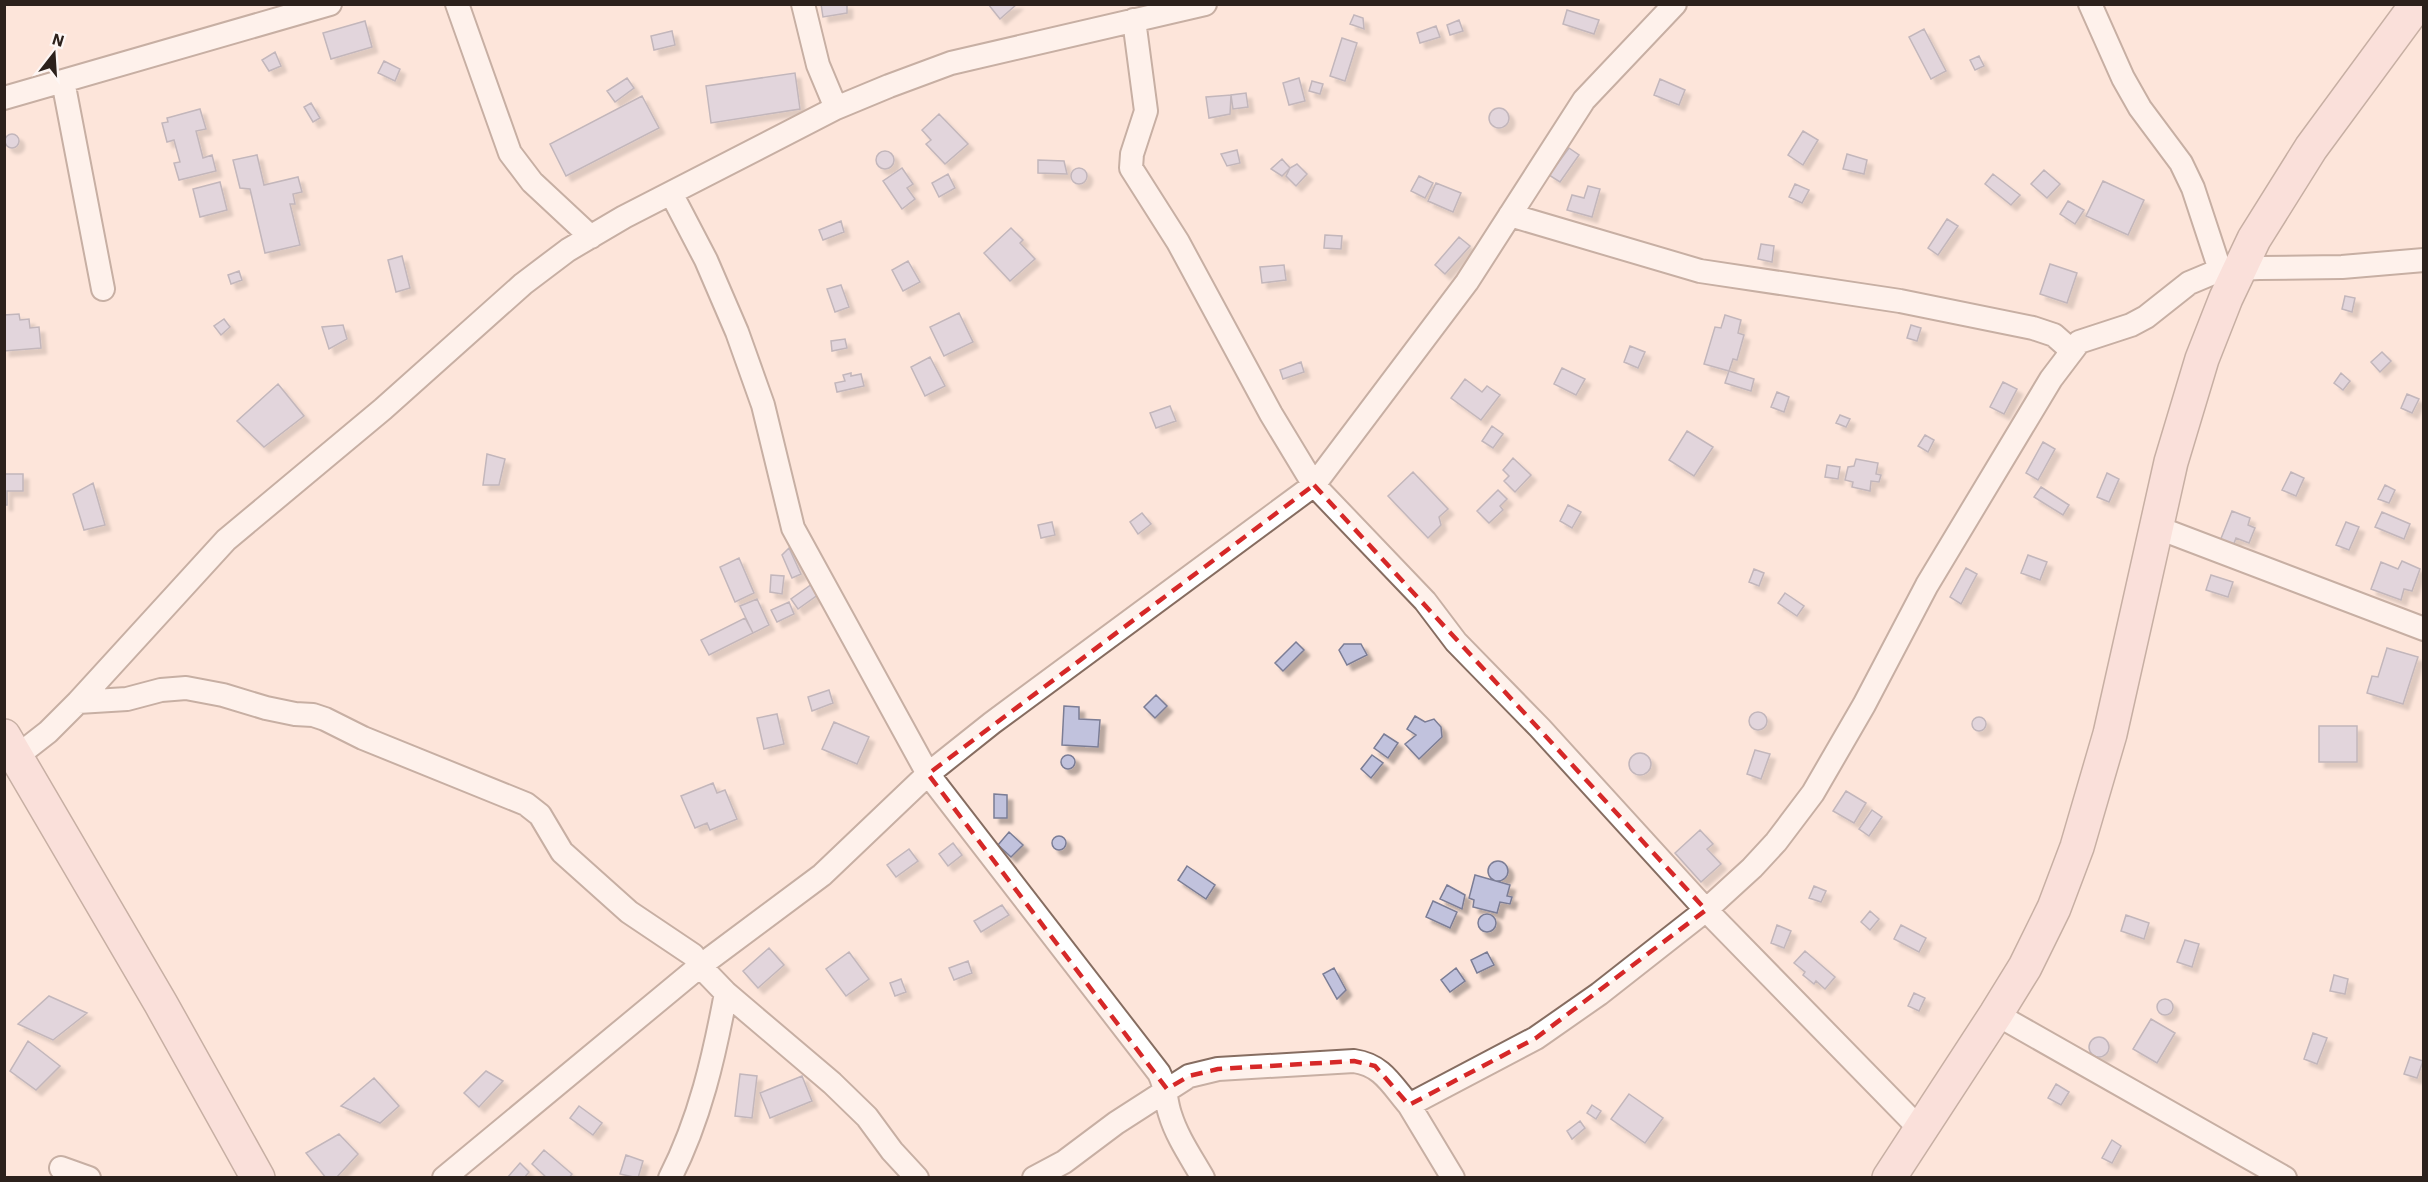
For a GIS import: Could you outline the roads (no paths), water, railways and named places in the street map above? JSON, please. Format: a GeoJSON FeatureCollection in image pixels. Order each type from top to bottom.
{"type":"FeatureCollection","features":[{"type":"Feature","properties":{"kind":"street"},"geometry":{"type":"LineString","coordinates":[[4,98],[330,4]]}},
{"type":"Feature","properties":{"kind":"street"},"geometry":{"type":"LineString","coordinates":[[457,4],[510,153],[532,182],[591,237]]}},
{"type":"Feature","properties":{"kind":"street"},"geometry":{"type":"LineString","coordinates":[[803,4],[818,65],[836,108]]}},
{"type":"Feature","properties":{"kind":"street"},"geometry":{"type":"LineString","coordinates":[[258,1178],[161,1004],[9,748],[48,732],[226,540],[383,409],[523,284],[568,250],[836,108],[951,63],[1205,4]]}},
{"type":"Feature","properties":{"kind":"street"},"geometry":{"type":"LineString","coordinates":[[444,1178],[700,966],[822,875],[928,774],[992,723],[1314,485],[1467,282],[1584,100],[1675,4]]}},
{"type":"Feature","properties":{"kind":"street"},"geometry":{"type":"LineString","coordinates":[[2090,4],[2134,98],[2181,163],[2230,270]]}},
{"type":"Feature","properties":{"kind":"street"},"geometry":{"type":"LineString","coordinates":[[1889,1178],[2025,967],[2054,908],[2077,847],[2110,734],[2171,462],[2230,270],[2254,239],[2311,148],[2417,4]]}},
{"type":"Feature","properties":{"kind":"street"},"geometry":{"type":"LineString","coordinates":[[1134,20],[1146,111],[1132,154],[1131,168],[1178,242],[1271,414],[1314,485],[1425,601],[1456,642],[1540,728],[1706,910],[1921,1130]]}},
{"type":"Feature","properties":{"kind":"street"},"geometry":{"type":"LineString","coordinates":[[63,81],[103,289]]}},
{"type":"Feature","properties":{"kind":"street"},"geometry":{"type":"LineString","coordinates":[[671,194],[706,260],[737,332],[764,405],[793,528],[928,774],[1151,1062],[1167,1089],[1170,1114],[1180,1139],[1203,1178]]}},
{"type":"Feature","properties":{"kind":"street"},"geometry":{"type":"LineString","coordinates":[[1510,215],[1700,271],[1911,303],[2032,328],[2054,335],[2071,350]]}},
{"type":"Feature","properties":{"kind":"street"},"geometry":{"type":"LineString","coordinates":[[1409,1105],[1536,1038],[1599,994],[1706,910],[1752,868],[1776,842],[1813,793],[1864,705],[1927,585],[2008,448],[2071,350],[2079,342],[2131,325],[2146,317],[2202,275],[2259,268],[2342,267],[2424,260]]}},
{"type":"Feature","properties":{"kind":"street"},"geometry":{"type":"LineString","coordinates":[[2156,527],[2424,629]]}},
{"type":"Feature","properties":{"kind":"street"},"geometry":{"type":"LineString","coordinates":[[78,702],[127,699],[161,690],[186,688],[223,695],[266,708],[326,719],[363,738],[526,804],[540,814],[562,852],[629,912],[693,955],[700,966],[726,993],[867,1117],[892,1151],[918,1178]]}},
{"type":"Feature","properties":{"kind":"street"},"geometry":{"type":"LineString","coordinates":[[670,1178],[687,1144],[702,1100],[726,993]]}},
{"type":"Feature","properties":{"kind":"street"},"geometry":{"type":"LineString","coordinates":[[1996,1014],[2285,1178]]}},
{"type":"Feature","properties":{"kind":"street"},"geometry":{"type":"LineString","coordinates":[[1034,1178],[1064,1162],[1116,1123],[1189,1076],[1218,1069],[1354,1061],[1375,1066],[1409,1105],[1453,1178]]}},
{"type":"Feature","properties":{"kind":"street"},"geometry":{"type":"LineString","coordinates":[[61,1168],[89,1178]]}}]}
